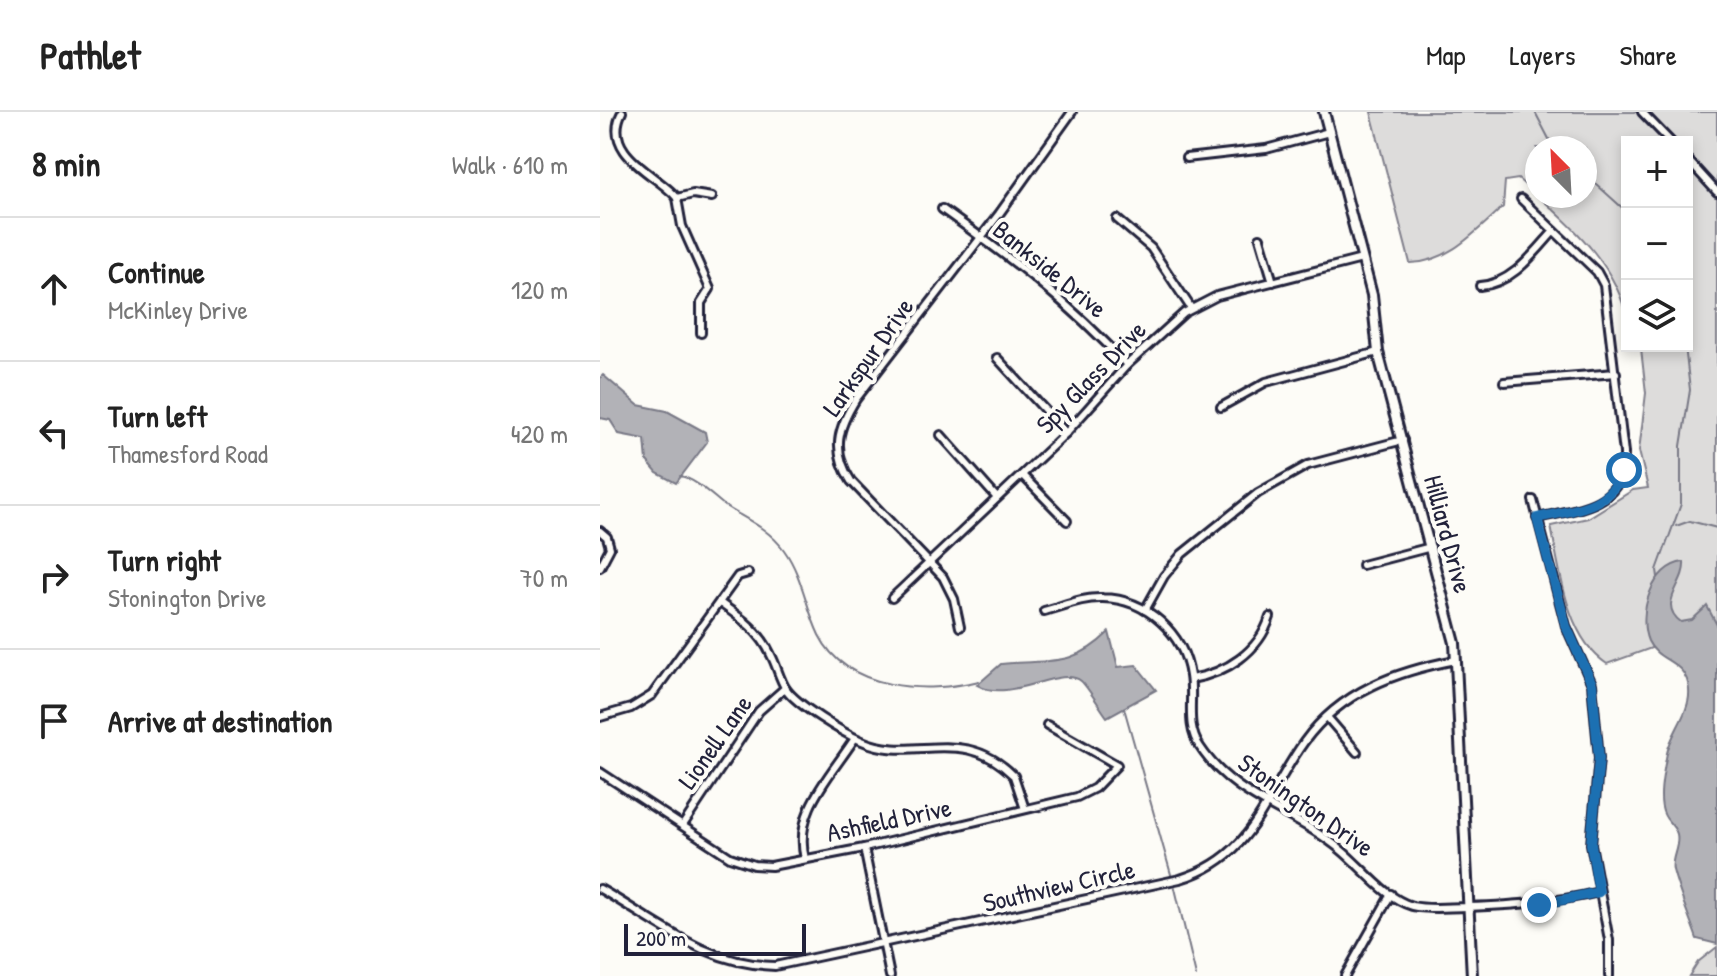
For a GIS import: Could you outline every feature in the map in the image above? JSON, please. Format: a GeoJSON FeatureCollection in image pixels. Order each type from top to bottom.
{"type":"FeatureCollection","features":[{"type":"Feature","properties":{"kind":"street"},"geometry":{"type":"LineString","coordinates":[[622,112],[616,132],[623,153],[639,172],[677,198],[682,226],[710,289],[701,303],[701,333]]}},
{"type":"Feature","properties":{"kind":"street","name":"Larkspur Drive"},"geometry":{"type":"LineString","coordinates":[[960,627],[950,588],[851,481],[842,468],[837,439],[842,422],[856,399],[981,237],[1072,112]]}},
{"type":"Feature","properties":{"kind":"street","name":"Hilliard Drive"},"geometry":{"type":"LineString","coordinates":[[1324,112],[1372,295],[1378,352],[1431,547],[1456,660],[1472,976]]}},
{"type":"Feature","properties":{"kind":"street"},"geometry":{"type":"LineString","coordinates":[[1642,112],[1665,136]]}},
{"type":"Feature","properties":{"kind":"street"},"geometry":{"type":"LineString","coordinates":[[1186,158],[1266,149],[1329,132]]}},
{"type":"Feature","properties":{"kind":"street"},"geometry":{"type":"LineString","coordinates":[[1693,166],[1717,192]]}},
{"type":"Feature","properties":{"kind":"street"},"geometry":{"type":"LineString","coordinates":[[677,198],[693,194],[712,197]]}},
{"type":"Feature","properties":{"kind":"street"},"geometry":{"type":"LineString","coordinates":[[1521,199],[1604,285],[1616,373],[1624,470],[1619,484],[1601,501],[1537,518]]}},
{"type":"Feature","properties":{"kind":"street","name":"Bankside Drive"},"geometry":{"type":"LineString","coordinates":[[942,209],[1052,289],[1127,365]]}},
{"type":"Feature","properties":{"kind":"street"},"geometry":{"type":"LineString","coordinates":[[1117,219],[1151,248],[1191,308]]}},
{"type":"Feature","properties":{"kind":"street"},"geometry":{"type":"LineString","coordinates":[[1480,286],[1497,283],[1521,267],[1554,231]]}},
{"type":"Feature","properties":{"kind":"street"},"geometry":{"type":"LineString","coordinates":[[1260,238],[1273,282]]}},
{"type":"Feature","properties":{"kind":"street","name":"Spy Glass Drive"},"geometry":{"type":"LineString","coordinates":[[892,598],[1066,433],[1127,365],[1191,308],[1217,296],[1362,259]]}},
{"type":"Feature","properties":{"kind":"street"},"geometry":{"type":"LineString","coordinates":[[1221,407],[1266,382],[1378,352]]}},
{"type":"Feature","properties":{"kind":"street"},"geometry":{"type":"LineString","coordinates":[[997,358],[1066,433]]}},
{"type":"Feature","properties":{"kind":"street"},"geometry":{"type":"LineString","coordinates":[[1504,382],[1616,373]]}},
{"type":"Feature","properties":{"kind":"street"},"geometry":{"type":"LineString","coordinates":[[941,435],[997,498]]}},
{"type":"Feature","properties":{"kind":"street"},"geometry":{"type":"LineString","coordinates":[[1145,610],[1164,576],[1182,554],[1258,493],[1308,465],[1403,440]]}},
{"type":"Feature","properties":{"kind":"street"},"geometry":{"type":"LineString","coordinates":[[1022,475],[1067,521]]}},
{"type":"Feature","properties":{"kind":"street"},"geometry":{"type":"LineString","coordinates":[[1533,500],[1566,626],[1592,684],[1599,758],[1591,844],[1609,940],[1609,976]]}},
{"type":"Feature","properties":{"kind":"street"},"geometry":{"type":"LineString","coordinates":[[600,531],[607,537],[610,548],[600,567]]}},
{"type":"Feature","properties":{"kind":"street"},"geometry":{"type":"LineString","coordinates":[[1362,565],[1431,547]]}},
{"type":"Feature","properties":{"kind":"street"},"geometry":{"type":"LineString","coordinates":[[600,717],[631,708],[652,695],[738,576],[748,573]]}},
{"type":"Feature","properties":{"kind":"street","name":"Stonington Drive"},"geometry":{"type":"LineString","coordinates":[[1044,611],[1104,598],[1145,610],[1165,625],[1175,638],[1191,679],[1191,726],[1201,749],[1232,781],[1338,847],[1391,894],[1420,907],[1539,905],[1599,892]]}},
{"type":"Feature","properties":{"kind":"street"},"geometry":{"type":"LineString","coordinates":[[720,603],[759,634],[785,688],[800,702],[855,738],[887,748],[944,745],[969,750],[1014,776],[1025,809]]}},
{"type":"Feature","properties":{"kind":"street"},"geometry":{"type":"LineString","coordinates":[[1191,679],[1216,674],[1232,665],[1260,639],[1270,617]]}},
{"type":"Feature","properties":{"kind":"street","name":"Southview Circle"},"geometry":{"type":"LineString","coordinates":[[600,889],[693,947],[737,962],[783,966],[1192,876],[1235,849],[1268,805],[1304,742],[1327,717],[1377,682],[1416,668],[1456,660]]}},
{"type":"Feature","properties":{"kind":"street","name":"Lionell Lane"},"geometry":{"type":"LineString","coordinates":[[683,825],[759,711],[785,688]]}},
{"type":"Feature","properties":{"kind":"street"},"geometry":{"type":"LineString","coordinates":[[1327,717],[1357,752]]}},
{"type":"Feature","properties":{"kind":"street","name":"Ashfield Drive"},"geometry":{"type":"LineString","coordinates":[[600,772],[746,863],[771,866],[864,848],[1088,793],[1105,781],[1117,765],[1047,725]]}},
{"type":"Feature","properties":{"kind":"street"},"geometry":{"type":"LineString","coordinates":[[805,859],[800,832],[804,816],[855,738]]}},
{"type":"Feature","properties":{"kind":"street"},"geometry":{"type":"LineString","coordinates":[[864,848],[890,976]]}},
{"type":"Feature","properties":{"kind":"street"},"geometry":{"type":"LineString","coordinates":[[1345,976],[1391,894]]}},
{"type":"Feature","properties":{"kind":"shaded area"},"geometry":{"type":"Polygon","coordinates":[[[1371,112],[1717,112],[1717,642],[1668,642],[1607,664],[1593,652],[1574,620],[1562,582],[1551,526],[1588,518],[1633,490],[1648,488],[1639,451],[1646,393],[1641,352],[1693,352],[1693,136],[1621,136],[1621,299],[1593,251],[1551,208],[1597,208],[1597,136],[1525,136],[1525,185],[1518,179],[1505,181],[1503,207],[1472,235],[1437,258],[1410,263],[1371,112]]]}},
{"type":"Feature","properties":{"kind":"shaded area"},"geometry":{"type":"Polygon","coordinates":[[[603,375],[638,405],[667,411],[705,432],[707,442],[676,483],[657,473],[647,461],[645,439],[619,434],[610,420],[600,418],[600,378],[603,375]]]}},
{"type":"Feature","properties":{"kind":"shaded area"},"geometry":{"type":"Polygon","coordinates":[[[1684,562],[1671,600],[1674,615],[1681,622],[1692,620],[1707,606],[1717,625],[1717,944],[1697,939],[1673,870],[1677,834],[1665,817],[1661,800],[1667,753],[1689,698],[1687,680],[1678,667],[1658,654],[1648,641],[1645,630],[1646,605],[1656,581],[1673,565],[1684,562]]]}},
{"type":"Feature","properties":{"kind":"shaded area"},"geometry":{"type":"Polygon","coordinates":[[[1109,632],[1118,667],[1136,665],[1156,690],[1107,717],[1084,684],[1072,677],[1004,690],[990,690],[977,685],[1001,664],[1071,657],[1096,644],[1109,632]]]}},
{"type":"Feature","properties":{"kind":"shaded area"},"geometry":{"type":"Polygon","coordinates":[[[1717,947],[1717,976],[1689,976],[1698,962],[1717,947]]]}},
{"type":"Feature","properties":{"kind":"waterway"},"geometry":{"type":"LineString","coordinates":[[1535,112],[1547,136]]}},
{"type":"Feature","properties":{"kind":"waterway"},"geometry":{"type":"LineString","coordinates":[[1597,185],[1623,208]]}},
{"type":"Feature","properties":{"kind":"waterway"},"geometry":{"type":"LineString","coordinates":[[1658,577],[1657,570],[1681,504],[1681,446],[1690,390],[1686,352]]}},
{"type":"Feature","properties":{"kind":"waterway"},"geometry":{"type":"LineString","coordinates":[[680,476],[698,484],[778,542],[795,570],[819,635],[832,654],[848,668],[868,678],[913,687],[979,681]]}},
{"type":"Feature","properties":{"kind":"waterway"},"geometry":{"type":"LineString","coordinates":[[1676,526],[1690,521],[1717,528]]}},
{"type":"Feature","properties":{"kind":"waterway"},"geometry":{"type":"LineString","coordinates":[[1124,708],[1172,878]]}},
{"type":"Feature","properties":{"kind":"waterway"},"geometry":{"type":"LineString","coordinates":[[1174,884],[1196,976]]}},
{"type":"Feature","properties":{"kind":"route"},"geometry":{"type":"LineString","coordinates":[[1539,905],[1599,892],[1591,844],[1599,758],[1592,684],[1566,626],[1537,518],[1601,501],[1619,484],[1624,470]]}}]}
